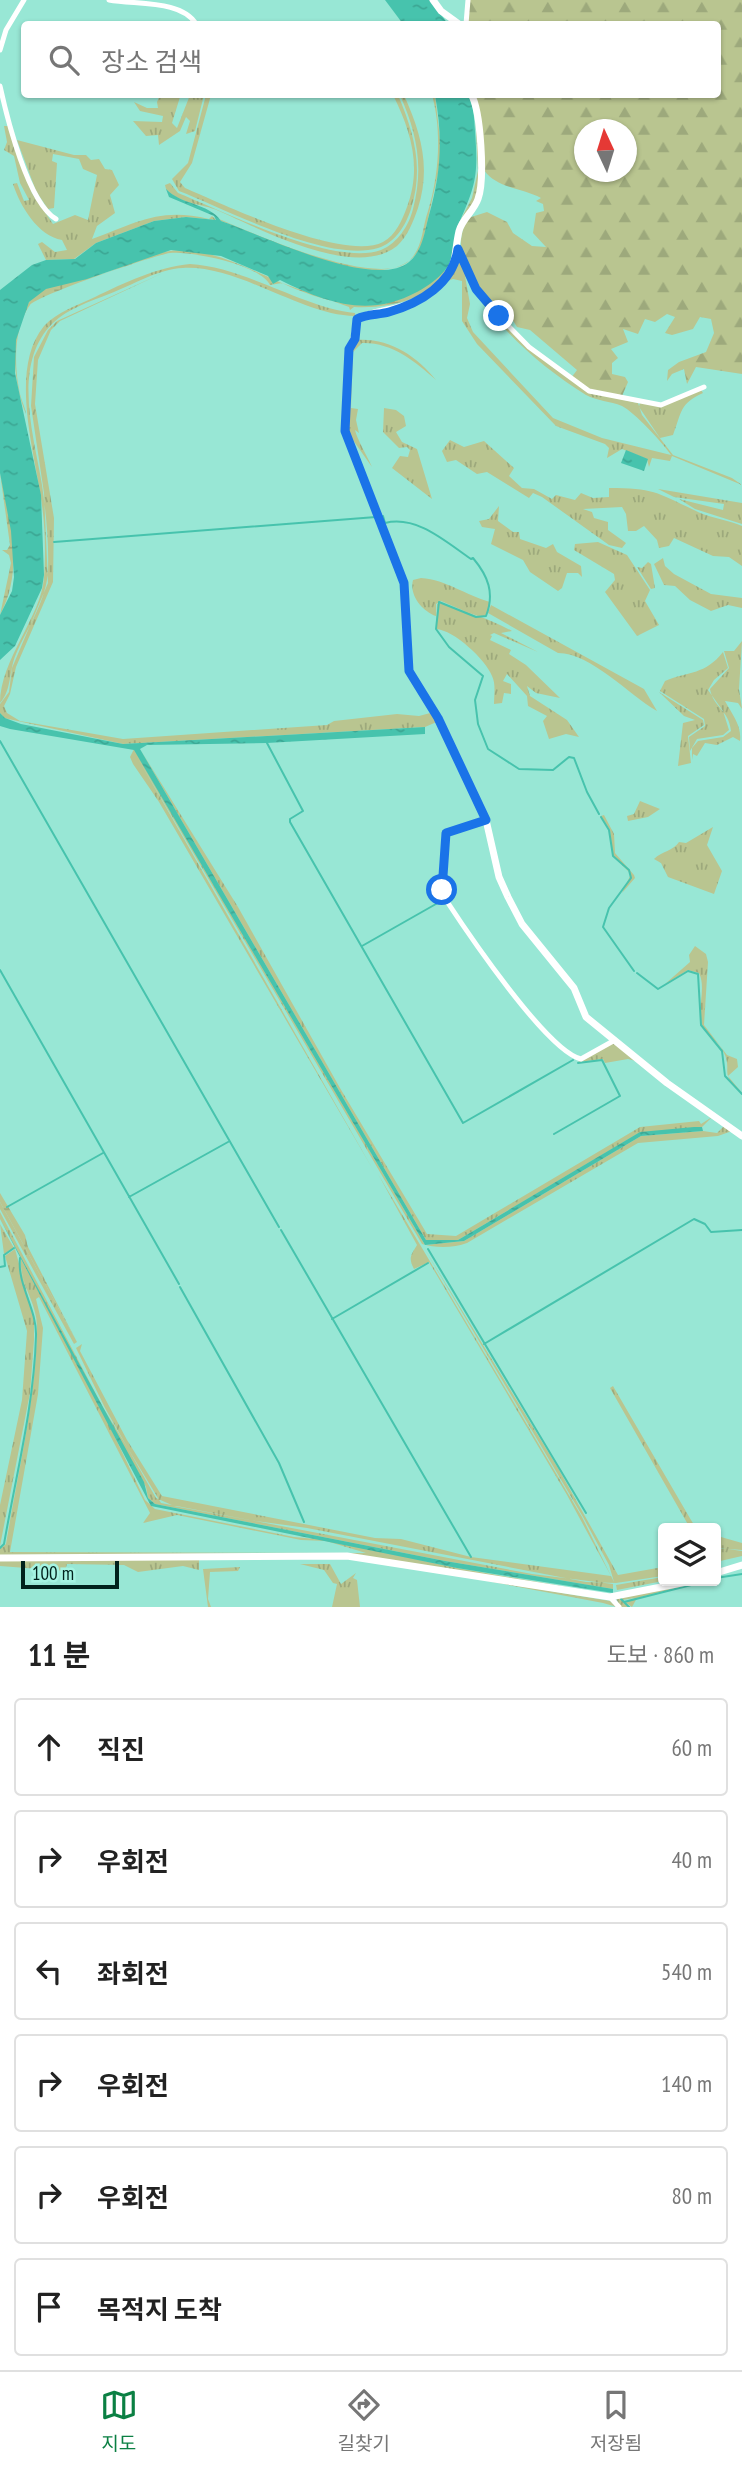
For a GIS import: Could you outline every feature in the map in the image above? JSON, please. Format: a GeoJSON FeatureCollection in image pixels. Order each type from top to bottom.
{"type":"FeatureCollection","features":[{"type":"Feature","properties":{"kind":"street"},"geometry":{"type":"LineString","coordinates":[[0,50],[6,30],[24,0]]}},
{"type":"Feature","properties":{"kind":"street"},"geometry":{"type":"LineString","coordinates":[[109,0],[183,9],[193,21]]}},
{"type":"Feature","properties":{"kind":"street"},"geometry":{"type":"LineString","coordinates":[[433,0],[441,12],[454,21]]}},
{"type":"Feature","properties":{"kind":"street"},"geometry":{"type":"LineString","coordinates":[[466,21],[468,0]]}},
{"type":"Feature","properties":{"kind":"street"},"geometry":{"type":"LineString","coordinates":[[0,86],[32,190],[44,209],[56,219]]}},
{"type":"Feature","properties":{"kind":"street"},"geometry":{"type":"LineString","coordinates":[[473,98],[479,110],[482,180],[478,200],[459,233],[458,249],[451,271],[434,290],[405,307],[357,319],[355,339],[349,349],[345,431],[404,583],[409,671],[438,718],[486,820],[499,877],[522,924],[574,988],[586,1017],[667,1083],[742,1136]]}},
{"type":"Feature","properties":{"kind":"street"},"geometry":{"type":"LineString","coordinates":[[458,249],[476,289],[490,307],[529,347],[589,391],[661,405],[704,387]]}},
{"type":"Feature","properties":{"kind":"street"},"geometry":{"type":"LineString","coordinates":[[486,820],[445,835],[442,890],[446,900],[524,1008],[568,1052],[581,1059],[615,1040]]}},
{"type":"Feature","properties":{"kind":"street"},"geometry":{"type":"LineString","coordinates":[[0,1558],[347,1556],[610,1597],[666,1586]]}},
{"type":"Feature","properties":{"kind":"street"},"geometry":{"type":"LineString","coordinates":[[721,1571],[742,1564]]}},
{"type":"Feature","properties":{"kind":"street"},"geometry":{"type":"LineString","coordinates":[[610,1597],[619,1607]]}},
{"type":"Feature","properties":{"kind":"green space"},"geometry":{"type":"Polygon","coordinates":[[[468,0],[742,0],[742,374],[696,367],[687,384],[684,369],[672,374],[667,381],[668,370],[679,362],[706,352],[714,333],[711,319],[700,317],[693,329],[672,335],[665,333],[675,317],[667,314],[655,322],[645,319],[638,334],[623,329],[628,342],[611,349],[618,358],[612,363],[612,374],[625,377],[628,382],[622,396],[597,394],[571,378],[577,370],[530,330],[517,327],[502,303],[490,306],[465,264],[461,242],[468,218],[487,212],[507,222],[513,233],[532,246],[546,247],[533,233],[536,213],[544,211],[543,204],[536,201],[541,198],[502,184],[484,170],[472,98],[721,98],[721,21],[467,21],[468,0]]]}},
{"type":"Feature","properties":{"kind":"green space"},"geometry":{"type":"Polygon","coordinates":[[[159,98],[180,98],[172,123],[177,128],[189,98],[203,98],[195,131],[186,134],[190,121],[186,117],[180,131],[159,145],[158,135],[146,136],[133,121],[162,122],[163,116],[140,111],[134,102],[147,108],[158,108],[159,98]]]}},
{"type":"Feature","properties":{"kind":"green space"},"geometry":{"type":"Polygon","coordinates":[[[205,98],[210,98],[192,163],[180,182],[185,188],[255,218],[314,238],[365,246],[383,242],[392,235],[403,217],[414,178],[409,136],[394,98],[399,98],[413,137],[417,179],[411,209],[399,233],[384,246],[357,251],[306,242],[179,191],[172,179],[188,163],[205,98]]]}},
{"type":"Feature","properties":{"kind":"green space"},"geometry":{"type":"Polygon","coordinates":[[[401,98],[405,98],[422,150],[422,193],[410,229],[404,238],[397,246],[379,255],[333,255],[308,248],[282,239],[212,208],[185,201],[166,189],[165,185],[170,183],[178,193],[250,224],[309,244],[336,251],[361,253],[381,250],[398,238],[411,215],[418,164],[411,123],[401,98]]]}},
{"type":"Feature","properties":{"kind":"green space"},"geometry":{"type":"Polygon","coordinates":[[[433,98],[435,98],[442,156],[423,241],[418,249],[437,168],[438,138],[433,98]]]}},
{"type":"Feature","properties":{"kind":"green space"},"geometry":{"type":"Polygon","coordinates":[[[475,111],[480,182],[476,198],[462,227],[457,253],[448,272],[426,292],[398,303],[354,307],[350,310],[349,307],[332,301],[358,303],[446,270],[452,258],[458,225],[472,198],[478,171],[475,111]]]}},
{"type":"Feature","properties":{"kind":"green space"},"geometry":{"type":"Polygon","coordinates":[[[4,126],[8,126],[32,193],[53,224],[75,215],[88,220],[97,175],[83,169],[79,159],[53,154],[52,161],[57,163],[54,208],[48,209],[36,191],[17,140],[74,155],[86,155],[91,160],[99,159],[105,169],[112,170],[119,185],[110,195],[115,213],[97,226],[92,239],[136,222],[162,216],[176,215],[209,219],[212,216],[216,220],[186,217],[154,221],[96,243],[74,259],[46,260],[38,244],[42,242],[55,252],[67,250],[62,240],[45,233],[31,219],[20,201],[13,184],[17,183],[24,201],[29,200],[20,183],[14,156],[4,150],[7,142],[4,126]]]}},
{"type":"Feature","properties":{"kind":"green space"},"geometry":{"type":"Polygon","coordinates":[[[219,219],[315,256],[345,264],[391,268],[361,269],[330,262],[298,252],[219,219]]]}},
{"type":"Feature","properties":{"kind":"green space"},"geometry":{"type":"Polygon","coordinates":[[[183,250],[234,262],[282,283],[270,285],[254,271],[225,261],[194,254],[170,253],[97,276],[38,300],[30,305],[18,334],[17,379],[26,414],[17,384],[15,367],[17,331],[30,301],[49,287],[108,272],[150,256],[183,250]]]}},
{"type":"Feature","properties":{"kind":"green space"},"geometry":{"type":"Polygon","coordinates":[[[459,253],[470,282],[528,348],[588,392],[638,403],[642,415],[673,455],[732,478],[742,485],[672,456],[670,461],[652,458],[649,467],[647,459],[622,449],[607,458],[609,448],[605,444],[556,426],[477,344],[462,321],[462,281],[453,279],[444,282],[459,253]],[[465,276],[470,304],[467,318],[473,332],[553,418],[602,438],[671,455],[627,409],[586,395],[534,357],[503,327],[465,276]]]}},
{"type":"Feature","properties":{"kind":"green space"},"geometry":{"type":"Polygon","coordinates":[[[190,264],[232,272],[315,304],[355,313],[355,316],[314,308],[226,274],[183,268],[155,274],[87,303],[53,323],[40,340],[32,359],[29,379],[31,423],[47,528],[47,581],[41,602],[16,654],[7,692],[0,703],[6,671],[36,608],[44,578],[43,513],[29,430],[26,384],[34,343],[44,326],[68,309],[141,276],[190,264]]]}},
{"type":"Feature","properties":{"kind":"green space"},"geometry":{"type":"Polygon","coordinates":[[[165,272],[60,321],[51,330],[38,360],[35,404],[54,518],[53,582],[16,667],[10,694],[4,706],[7,713],[20,721],[123,739],[327,725],[334,721],[397,714],[419,716],[434,712],[439,721],[425,727],[123,744],[4,718],[0,713],[0,704],[9,692],[12,668],[48,583],[44,493],[31,406],[34,357],[48,330],[57,321],[165,272]]]}},
{"type":"Feature","properties":{"kind":"green space"},"geometry":{"type":"Polygon","coordinates":[[[282,283],[332,301],[311,295],[282,283]]]}},
{"type":"Feature","properties":{"kind":"green space"},"geometry":{"type":"Polygon","coordinates":[[[355,340],[379,341],[400,349],[420,363],[436,380],[393,349],[362,343],[353,352],[351,408],[358,409],[356,420],[359,433],[355,430],[372,467],[348,433],[351,350],[355,340]]]}},
{"type":"Feature","properties":{"kind":"green space"},"geometry":{"type":"Polygon","coordinates":[[[701,390],[703,393],[685,405],[673,435],[660,438],[639,407],[640,402],[661,406],[701,390]]]}},
{"type":"Feature","properties":{"kind":"green space"},"geometry":{"type":"Polygon","coordinates":[[[384,408],[396,410],[404,416],[406,426],[396,432],[402,442],[417,449],[432,499],[392,468],[400,456],[408,457],[410,450],[407,447],[399,448],[383,432],[384,408]]]}},
{"type":"Feature","properties":{"kind":"green space"},"geometry":{"type":"Polygon","coordinates":[[[450,440],[464,447],[484,441],[514,468],[509,476],[522,488],[534,489],[552,499],[556,495],[575,500],[581,493],[593,498],[609,497],[609,488],[645,490],[742,526],[742,566],[729,557],[713,556],[674,538],[669,546],[659,548],[657,540],[644,526],[636,531],[628,531],[626,514],[622,507],[583,509],[592,512],[594,518],[608,522],[608,530],[626,543],[622,548],[609,545],[542,497],[533,493],[529,498],[487,472],[477,474],[456,460],[447,462],[442,451],[450,440]]]}},
{"type":"Feature","properties":{"kind":"green space"},"geometry":{"type":"Polygon","coordinates":[[[0,473],[11,527],[13,563],[12,580],[0,615],[11,563],[9,555],[2,550],[7,550],[10,545],[0,473]]]}},
{"type":"Feature","properties":{"kind":"green space"},"geometry":{"type":"Polygon","coordinates":[[[658,489],[742,503],[742,524],[695,509],[679,499],[723,510],[724,504],[674,497],[658,489]]]}},
{"type":"Feature","properties":{"kind":"green space"},"geometry":{"type":"Polygon","coordinates":[[[499,506],[498,521],[513,532],[519,532],[520,539],[546,548],[553,544],[557,552],[581,566],[582,577],[578,573],[567,573],[562,588],[558,591],[530,572],[523,560],[491,544],[495,529],[482,527],[479,521],[489,519],[499,506]]]}},
{"type":"Feature","properties":{"kind":"green space"},"geometry":{"type":"Polygon","coordinates":[[[598,542],[627,555],[650,590],[645,601],[659,625],[637,636],[605,592],[615,580],[614,574],[574,550],[575,544],[598,542]]]}},
{"type":"Feature","properties":{"kind":"green space"},"geometry":{"type":"Polygon","coordinates":[[[663,558],[665,566],[674,574],[711,594],[742,598],[742,608],[728,605],[711,611],[690,600],[675,586],[664,585],[654,564],[663,558]]]}},
{"type":"Feature","properties":{"kind":"green space"},"geometry":{"type":"Polygon","coordinates":[[[648,562],[651,564],[655,588],[651,589],[637,567],[642,568],[648,562]]]}},
{"type":"Feature","properties":{"kind":"green space"},"geometry":{"type":"Polygon","coordinates":[[[421,578],[439,582],[490,602],[486,616],[476,616],[441,601],[436,604],[436,616],[431,614],[418,602],[413,591],[413,580],[421,578]]]}},
{"type":"Feature","properties":{"kind":"green space"},"geometry":{"type":"Polygon","coordinates":[[[441,603],[503,626],[512,631],[501,633],[538,652],[494,633],[490,635],[490,640],[511,650],[509,654],[526,665],[560,698],[536,693],[527,686],[530,696],[567,720],[579,737],[566,734],[549,739],[543,721],[547,716],[528,706],[527,696],[507,674],[503,681],[511,684],[511,694],[504,693],[502,703],[494,704],[493,679],[489,669],[460,640],[436,629],[437,604],[441,603]]]}},
{"type":"Feature","properties":{"kind":"green space"},"geometry":{"type":"Polygon","coordinates":[[[491,605],[644,689],[657,711],[596,667],[571,655],[558,653],[488,613],[491,605]]]}},
{"type":"Feature","properties":{"kind":"green space"},"geometry":{"type":"Polygon","coordinates":[[[742,641],[739,689],[742,709],[738,703],[725,701],[738,725],[740,741],[733,737],[717,745],[705,743],[697,756],[693,754],[692,760],[692,748],[698,741],[723,737],[731,731],[727,718],[714,700],[710,689],[729,668],[724,651],[734,651],[742,641]]]}},
{"type":"Feature","properties":{"kind":"green space"},"geometry":{"type":"Polygon","coordinates":[[[723,652],[728,668],[714,680],[708,690],[723,711],[729,730],[723,735],[697,739],[690,751],[689,737],[705,726],[704,719],[660,691],[665,681],[703,669],[723,652]]]}},
{"type":"Feature","properties":{"kind":"green space"},"geometry":{"type":"Polygon","coordinates":[[[659,692],[703,720],[704,725],[688,736],[691,763],[678,766],[683,723],[695,720],[684,716],[659,692]]]}},
{"type":"Feature","properties":{"kind":"green space"},"geometry":{"type":"Polygon","coordinates":[[[134,749],[425,1245],[136,755],[375,1173],[159,802],[133,764],[130,757],[134,749]]]}},
{"type":"Feature","properties":{"kind":"green space"},"geometry":{"type":"Polygon","coordinates":[[[140,749],[238,907],[340,1088],[427,1234],[456,1236],[640,1127],[699,1121],[701,1124],[712,1117],[702,1127],[637,1134],[458,1240],[426,1240],[140,749]]]}},
{"type":"Feature","properties":{"kind":"green space"},"geometry":{"type":"Polygon","coordinates":[[[640,801],[660,809],[648,817],[628,821],[627,816],[634,814],[640,801]]]}},
{"type":"Feature","properties":{"kind":"green space"},"geometry":{"type":"Polygon","coordinates":[[[604,815],[614,834],[615,853],[635,878],[622,893],[631,874],[613,856],[610,830],[601,816],[604,815]]]}},
{"type":"Feature","properties":{"kind":"green space"},"geometry":{"type":"Polygon","coordinates":[[[713,827],[707,845],[722,871],[714,894],[668,877],[661,863],[654,859],[679,842],[686,843],[713,827]]]}},
{"type":"Feature","properties":{"kind":"green space"},"geometry":{"type":"Polygon","coordinates":[[[695,946],[706,954],[708,962],[704,1025],[727,1055],[737,1059],[738,1067],[728,1076],[723,1051],[702,1026],[702,984],[699,973],[688,970],[665,984],[690,962],[689,955],[695,946]]]}},
{"type":"Feature","properties":{"kind":"green space"},"geometry":{"type":"Polygon","coordinates":[[[615,1041],[640,1062],[628,1059],[605,1063],[603,1059],[578,1062],[615,1041]]]}},
{"type":"Feature","properties":{"kind":"green space"},"geometry":{"type":"Polygon","coordinates":[[[724,1126],[732,1131],[718,1136],[638,1143],[467,1243],[444,1247],[426,1245],[464,1241],[641,1136],[703,1131],[717,1133],[724,1126]]]}},
{"type":"Feature","properties":{"kind":"green space"},"geometry":{"type":"Polygon","coordinates":[[[378,1174],[582,1517],[614,1582],[609,1565],[583,1517],[424,1248],[558,1468],[618,1575],[658,1568],[658,1577],[616,1583],[586,1582],[307,1528],[174,1506],[156,1498],[105,1408],[76,1348],[82,1344],[80,1351],[127,1440],[162,1496],[375,1538],[401,1539],[471,1557],[611,1576],[567,1495],[429,1262],[414,1269],[411,1257],[417,1245],[378,1174]]]}},
{"type":"Feature","properties":{"kind":"green space"},"geometry":{"type":"Polygon","coordinates":[[[0,1193],[25,1235],[28,1247],[77,1342],[0,1202],[0,1193]]]}},
{"type":"Feature","properties":{"kind":"green space"},"geometry":{"type":"Polygon","coordinates":[[[0,1202],[77,1342],[74,1344],[0,1209],[0,1202]]]}},
{"type":"Feature","properties":{"kind":"green space"},"geometry":{"type":"Polygon","coordinates":[[[0,1212],[104,1409],[161,1503],[532,1574],[613,1584],[613,1589],[445,1561],[155,1504],[148,1498],[146,1487],[89,1383],[145,1500],[155,1509],[294,1537],[327,1540],[457,1568],[613,1595],[342,1553],[0,1555],[0,1549],[6,1544],[21,1463],[36,1353],[36,1318],[23,1276],[21,1259],[88,1382],[0,1219],[0,1212]],[[39,1297],[36,1299],[43,1328],[38,1394],[10,1552],[366,1553],[326,1541],[301,1540],[177,1515],[143,1523],[150,1513],[39,1297]]]}},
{"type":"Feature","properties":{"kind":"green space"},"geometry":{"type":"Polygon","coordinates":[[[0,1224],[14,1248],[4,1254],[0,1224]]]}},
{"type":"Feature","properties":{"kind":"green space"},"geometry":{"type":"Polygon","coordinates":[[[15,1249],[34,1318],[34,1340],[30,1393],[0,1546],[0,1505],[22,1400],[27,1331],[5,1256],[15,1249]]]}},
{"type":"Feature","properties":{"kind":"green space"},"geometry":{"type":"Polygon","coordinates":[[[613,1386],[693,1523],[687,1523],[610,1388],[613,1386]]]}},
{"type":"Feature","properties":{"kind":"green space"},"geometry":{"type":"Polygon","coordinates":[[[721,1537],[742,1543],[742,1550],[721,1548],[721,1537]]]}},
{"type":"Feature","properties":{"kind":"green space"},"geometry":{"type":"Polygon","coordinates":[[[721,1548],[742,1551],[742,1556],[721,1561],[721,1548]]]}},
{"type":"Feature","properties":{"kind":"green space"},"geometry":{"type":"Polygon","coordinates":[[[199,1559],[199,1570],[183,1566],[138,1572],[124,1565],[67,1564],[65,1571],[0,1566],[0,1560],[199,1559]]]}},
{"type":"Feature","properties":{"kind":"green space"},"geometry":{"type":"Polygon","coordinates":[[[300,1564],[330,1564],[341,1584],[356,1573],[353,1578],[357,1580],[360,1607],[332,1607],[337,1584],[333,1583],[324,1570],[300,1564]]]}},
{"type":"Feature","properties":{"kind":"green space"},"geometry":{"type":"Polygon","coordinates":[[[240,1567],[238,1571],[210,1572],[208,1599],[211,1607],[208,1607],[203,1569],[240,1567]]]}},
{"type":"Feature","properties":{"kind":"green space"},"geometry":{"type":"Polygon","coordinates":[[[461,1576],[610,1601],[617,1607],[603,1603],[461,1576]]]}},
{"type":"Feature","properties":{"kind":"green space"},"geometry":{"type":"Polygon","coordinates":[[[658,1578],[658,1582],[617,1590],[616,1585],[658,1578]]]}},
{"type":"Feature","properties":{"kind":"green space"},"geometry":{"type":"Polygon","coordinates":[[[685,1586],[637,1598],[632,1607],[625,1602],[635,1598],[622,1600],[628,1607],[620,1607],[616,1598],[685,1586]]]}},
{"type":"Feature","properties":{"kind":"water"},"geometry":{"type":"Polygon","coordinates":[[[385,0],[430,0],[446,21],[401,21],[385,0]]]}},
{"type":"Feature","properties":{"kind":"water"},"geometry":{"type":"Polygon","coordinates":[[[435,98],[470,98],[476,146],[473,188],[457,229],[453,252],[446,269],[429,285],[399,300],[365,306],[331,301],[280,280],[273,284],[268,276],[221,256],[171,250],[87,279],[46,289],[29,302],[16,340],[15,373],[41,495],[44,575],[42,588],[15,646],[0,660],[0,615],[12,591],[14,577],[11,531],[0,473],[0,290],[32,265],[46,260],[75,259],[96,243],[154,221],[186,217],[216,220],[214,216],[169,197],[166,189],[216,215],[221,221],[288,247],[344,265],[370,270],[392,269],[409,262],[422,241],[436,185],[440,155],[435,98]]]}},
{"type":"Feature","properties":{"kind":"water"},"geometry":{"type":"Polygon","coordinates":[[[626,450],[648,459],[644,471],[621,463],[626,450]]]}},
{"type":"Feature","properties":{"kind":"water"},"geometry":{"type":"Polygon","coordinates":[[[0,713],[5,718],[21,724],[123,744],[425,727],[425,734],[267,743],[147,745],[140,749],[426,1240],[458,1240],[640,1132],[694,1127],[702,1127],[703,1131],[641,1136],[464,1241],[425,1245],[134,750],[10,729],[0,726],[0,713]]]}},
{"type":"Feature","properties":{"kind":"water"},"geometry":{"type":"Polygon","coordinates":[[[0,1219],[144,1482],[148,1498],[155,1504],[445,1561],[613,1589],[613,1593],[457,1568],[151,1506],[0,1219]]]}},
{"type":"Feature","properties":{"kind":"waterway"},"geometry":{"type":"LineString","coordinates":[[383,516],[385,523],[408,523],[431,532],[473,558],[483,571],[490,592],[486,616],[476,617],[439,602],[436,629],[449,647],[483,676],[475,700],[478,724],[488,749],[519,769],[553,770],[569,757],[574,758],[599,814]]}},
{"type":"Feature","properties":{"kind":"waterway"},"geometry":{"type":"LineString","coordinates":[[54,542],[376,517]]}},
{"type":"Feature","properties":{"kind":"waterway"},"geometry":{"type":"LineString","coordinates":[[0,741],[279,1227]]}},
{"type":"Feature","properties":{"kind":"waterway"},"geometry":{"type":"LineString","coordinates":[[267,743],[303,811],[290,819],[290,822],[463,1123],[573,1060]]}},
{"type":"Feature","properties":{"kind":"waterway"},"geometry":{"type":"LineString","coordinates":[[601,817],[609,830],[613,856],[629,870],[631,878],[609,908],[603,927],[634,971]]}},
{"type":"Feature","properties":{"kind":"waterway"},"geometry":{"type":"LineString","coordinates":[[362,946],[443,900]]}},
{"type":"Feature","properties":{"kind":"waterway"},"geometry":{"type":"LineString","coordinates":[[0,970],[179,1284]]}},
{"type":"Feature","properties":{"kind":"waterway"},"geometry":{"type":"LineString","coordinates":[[637,973],[658,989],[688,971],[698,974],[701,1025],[722,1051],[725,1076],[742,1094]]}},
{"type":"Feature","properties":{"kind":"waterway"},"geometry":{"type":"LineString","coordinates":[[554,1134],[620,1096],[602,1060],[578,1063]]}},
{"type":"Feature","properties":{"kind":"waterway"},"geometry":{"type":"LineString","coordinates":[[129,1197],[228,1142]]}},
{"type":"Feature","properties":{"kind":"waterway"},"geometry":{"type":"LineString","coordinates":[[7,1207],[103,1153]]}},
{"type":"Feature","properties":{"kind":"waterway"},"geometry":{"type":"LineString","coordinates":[[484,1344],[694,1219],[705,1224],[711,1232],[742,1230]]}},
{"type":"Feature","properties":{"kind":"waterway"},"geometry":{"type":"LineString","coordinates":[[281,1230],[471,1557]]}},
{"type":"Feature","properties":{"kind":"waterway"},"geometry":{"type":"LineString","coordinates":[[0,1267],[5,1266],[4,1255],[14,1248]]}},
{"type":"Feature","properties":{"kind":"waterway"},"geometry":{"type":"LineString","coordinates":[[428,1249],[586,1513]]}},
{"type":"Feature","properties":{"kind":"waterway"},"geometry":{"type":"LineString","coordinates":[[0,1548],[4,1544],[24,1440],[35,1362],[35,1326],[21,1278],[20,1258]]}},
{"type":"Feature","properties":{"kind":"waterway"},"geometry":{"type":"LineString","coordinates":[[332,1319],[428,1263]]}},
{"type":"Feature","properties":{"kind":"waterway"},"geometry":{"type":"LineString","coordinates":[[180,1287],[279,1463],[304,1522]]}},
{"type":"Feature","properties":{"kind":"waterway"},"geometry":{"type":"LineString","coordinates":[[721,1577],[742,1574]]}},
{"type":"Feature","properties":{"kind":"waterway"},"geometry":{"type":"LineString","coordinates":[[624,1602],[687,1586]]}},
{"type":"Feature","properties":{"kind":"waterway"},"geometry":{"type":"LineString","coordinates":[[621,1599],[629,1607]]}},
{"type":"Feature","properties":{"kind":"route"},"geometry":{"type":"LineString","coordinates":[[442,890],[446,833],[486,820],[438,718],[409,671],[404,583],[394,551],[345,431],[349,349],[355,339],[357,319],[405,307],[434,290],[451,271],[457,260],[458,249],[482,299],[499,316]]}}]}
